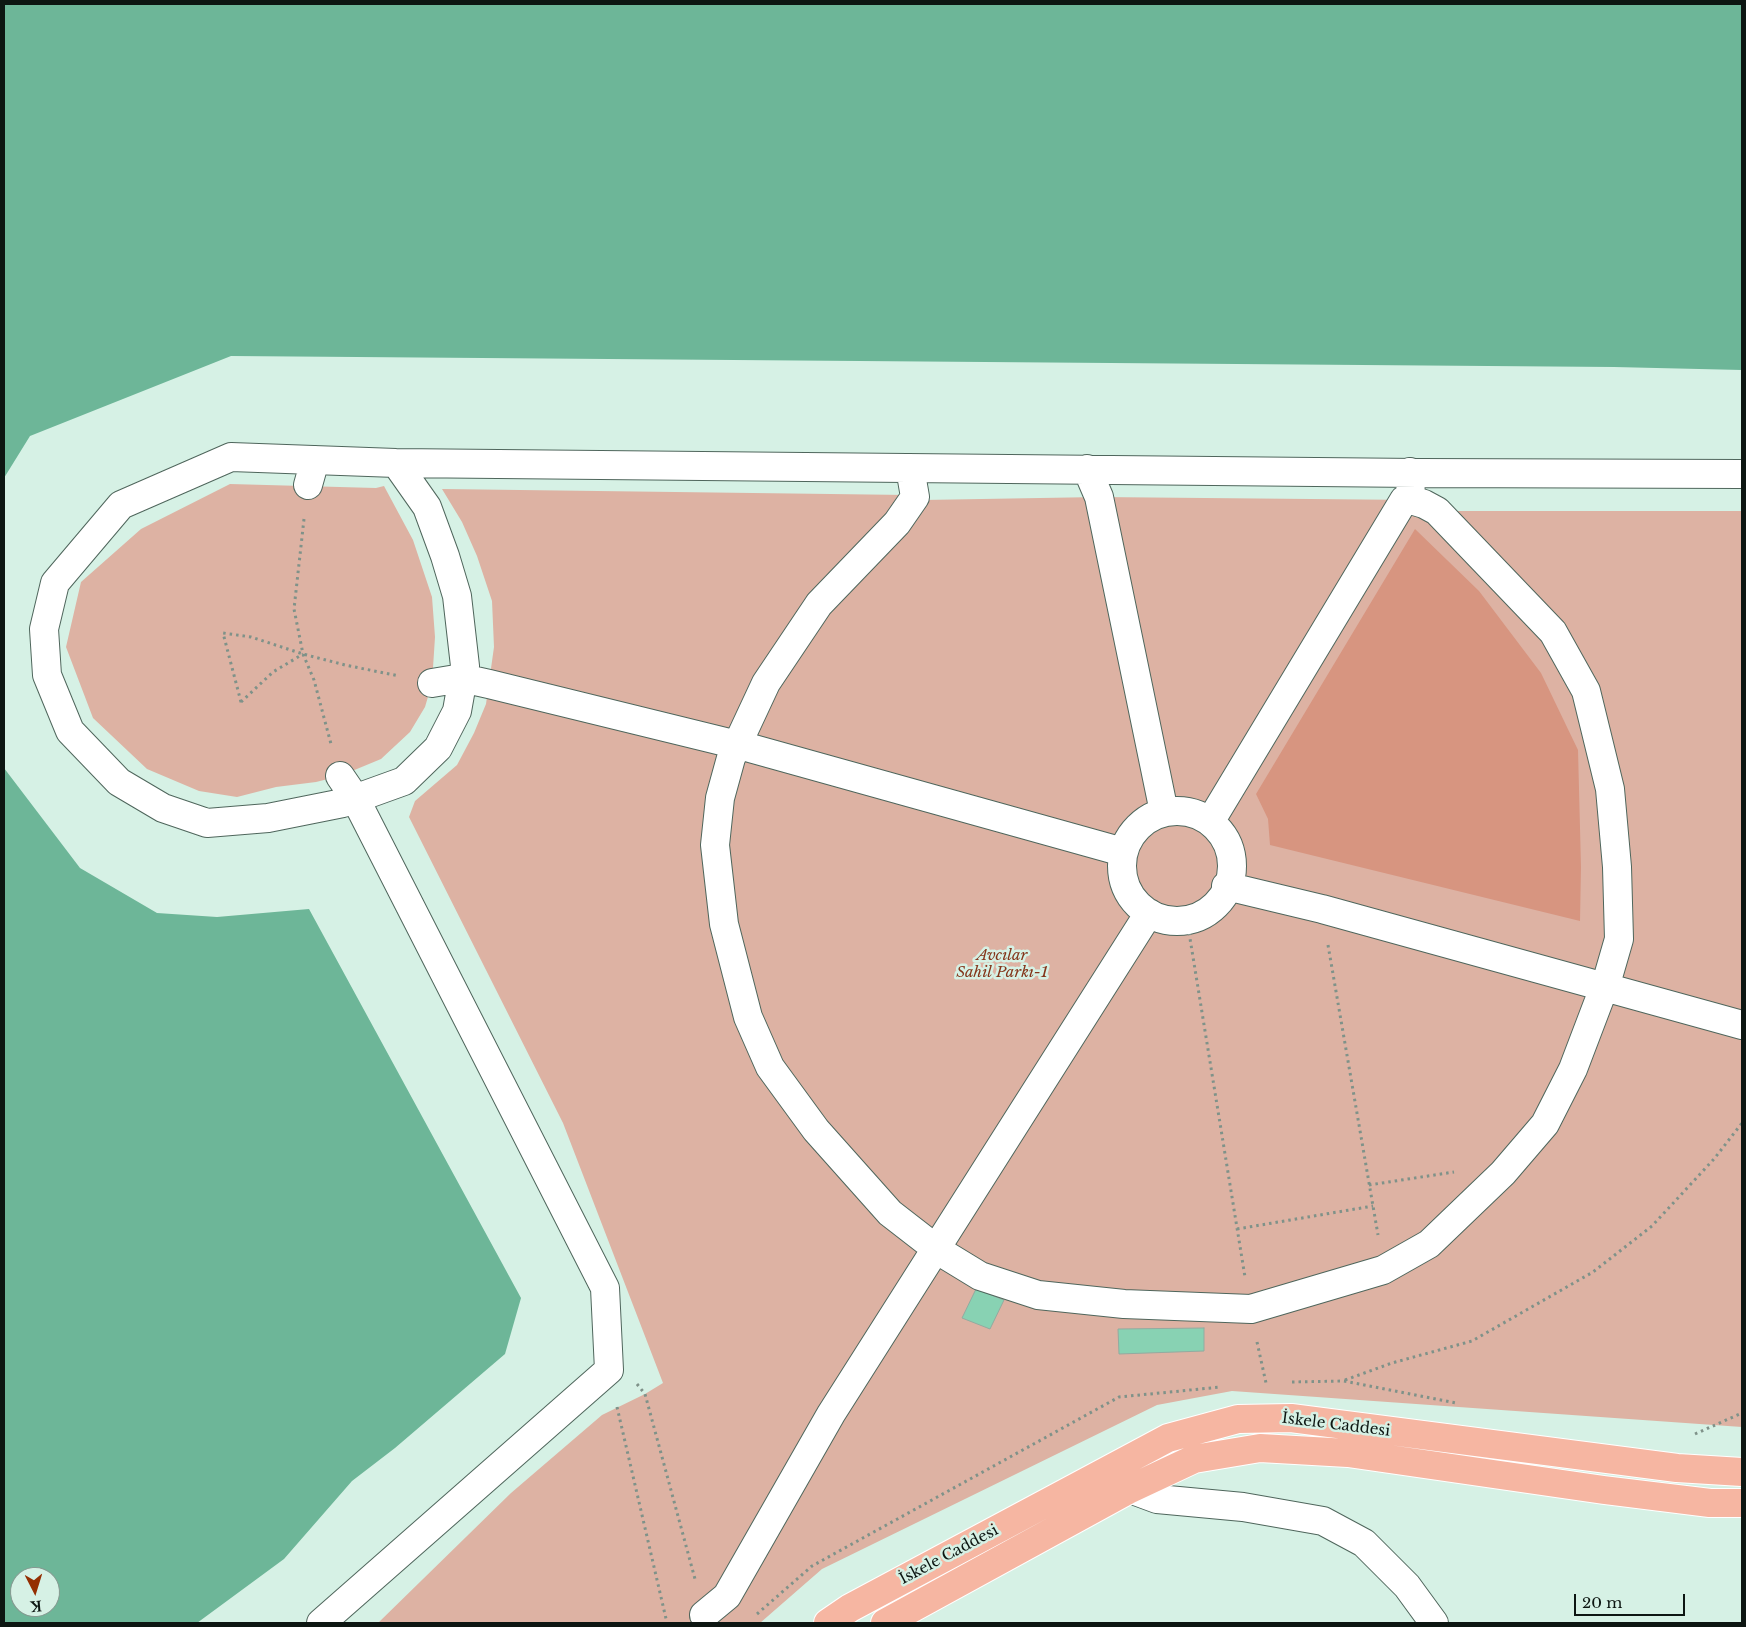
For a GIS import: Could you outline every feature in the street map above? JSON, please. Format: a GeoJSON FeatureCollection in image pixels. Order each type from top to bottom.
{"type":"FeatureCollection","features":[{"type":"Feature","properties":{"kind":"main road","name":"İskele Caddesi"},"geometry":{"type":"LineString","coordinates":[[828,1623],[850,1608],[1168,1438],[1238,1419],[1291,1418],[1667,1467],[1742,1472]]}},
{"type":"Feature","properties":{"kind":"main road","name":"İskele Caddesi"},"geometry":{"type":"LineString","coordinates":[[885,1623],[1130,1489],[1194,1459],[1260,1448],[1348,1453],[1604,1490],[1710,1503],[1742,1503]]}},
{"type":"Feature","properties":{"kind":"main road"},"geometry":{"type":"LineString","coordinates":[[1116,1465],[1130,1489]]}},
{"type":"Feature","properties":{"kind":"street"},"geometry":{"type":"LineString","coordinates":[[396,463],[427,507],[446,556],[458,596],[464,666],[457,712],[438,748],[404,781],[343,803],[268,818],[207,823],[163,808],[119,782],[70,731],[47,675],[44,629],[54,583],[121,505],[232,457],[396,463],[1742,474]]}},
{"type":"Feature","properties":{"kind":"street"},"geometry":{"type":"LineString","coordinates":[[308,485],[315,460]]}},
{"type":"Feature","properties":{"kind":"street"},"geometry":{"type":"LineString","coordinates":[[910,468],[915,497],[897,523],[819,604],[766,682],[731,758],[720,798],[715,845],[724,924],[748,1017],[770,1066],[816,1130],[890,1213],[936,1249],[980,1276],[1038,1295],[1124,1304],[1251,1308],[1383,1270],[1429,1244],[1503,1173],[1545,1124],[1573,1069],[1604,988],[1619,939],[1617,867],[1610,789],[1586,690],[1552,632],[1437,511],[1424,504],[1404,500],[1210,822]]}},
{"type":"Feature","properties":{"kind":"street"},"geometry":{"type":"LineString","coordinates":[[1087,469],[1099,497],[1164,812]]}},
{"type":"Feature","properties":{"kind":"street"},"geometry":{"type":"LineString","coordinates":[[1410,472],[1411,500]]}},
{"type":"Feature","properties":{"kind":"street"},"geometry":{"type":"LineString","coordinates":[[432,683],[462,678],[737,745],[1123,852]]}},
{"type":"Feature","properties":{"kind":"street"},"geometry":{"type":"LineString","coordinates":[[321,1623],[609,1370],[605,1288],[355,798],[340,776]]}},
{"type":"Feature","properties":{"kind":"street"},"geometry":{"type":"LineString","coordinates":[[1168,810],[1186,811],[1204,817],[1210,822],[1219,829],[1228,844],[1232,863],[1230,882],[1226,886],[1222,898],[1209,911],[1187,920],[1174,921],[1156,918],[1140,908],[1129,894],[1122,878],[1121,860],[1126,842],[1137,827],[1151,816],[1168,810]]}},
{"type":"Feature","properties":{"kind":"street"},"geometry":{"type":"LineString","coordinates":[[1226,886],[1322,909],[1742,1026]]}},
{"type":"Feature","properties":{"kind":"street"},"geometry":{"type":"LineString","coordinates":[[704,1615],[727,1596],[831,1414],[1149,913]]}},
{"type":"Feature","properties":{"kind":"street"},"geometry":{"type":"LineString","coordinates":[[1130,1489],[1157,1499],[1243,1507],[1323,1521],[1364,1543],[1407,1586],[1434,1623]]}},
{"type":"Feature","properties":{"kind":"path"},"geometry":{"type":"LineString","coordinates":[[308,485],[294,609],[303,654],[314,680],[340,776]]}},
{"type":"Feature","properties":{"kind":"path"},"geometry":{"type":"LineString","coordinates":[[303,654],[273,672],[241,702],[236,676],[223,633],[251,637],[303,654],[346,665],[432,683]]}},
{"type":"Feature","properties":{"kind":"path"},"geometry":{"type":"LineString","coordinates":[[1322,909],[1383,1270]]}},
{"type":"Feature","properties":{"kind":"path"},"geometry":{"type":"LineString","coordinates":[[1187,920],[1251,1308],[1266,1383]]}},
{"type":"Feature","properties":{"kind":"path"},"geometry":{"type":"LineString","coordinates":[[1344,1381],[1392,1363],[1472,1342],[1593,1272],[1652,1226],[1714,1159],[1742,1123]]}},
{"type":"Feature","properties":{"kind":"path"},"geometry":{"type":"LineString","coordinates":[[1369,1185],[1454,1172]]}},
{"type":"Feature","properties":{"kind":"path"},"geometry":{"type":"LineString","coordinates":[[1238,1229],[1373,1206]]}},
{"type":"Feature","properties":{"kind":"path"},"geometry":{"type":"LineString","coordinates":[[667,1623],[609,1370],[630,1376],[645,1394],[704,1615]]}},
{"type":"Feature","properties":{"kind":"path"},"geometry":{"type":"LineString","coordinates":[[1693,1435],[1742,1413]]}},
{"type":"Feature","properties":{"kind":"green space"},"geometry":{"type":"Polygon","coordinates":[[[230,484],[376,488],[384,486],[413,540],[432,597],[435,637],[432,683],[425,707],[410,732],[381,759],[340,776],[316,782],[276,787],[237,797],[199,791],[147,769],[93,718],[66,647],[81,582],[141,529],[230,484]]]}},
{"type":"Feature","properties":{"kind":"green space","name":"Avcılar Sahil Parkı-1"},"geometry":{"type":"Polygon","coordinates":[[[442,489],[908,495],[923,500],[1099,497],[1416,500],[1428,511],[1742,511],[1742,1427],[1232,1391],[1157,1405],[822,1569],[760,1623],[378,1623],[511,1493],[602,1415],[663,1383],[563,1123],[409,817],[415,801],[457,765],[474,733],[486,704],[494,647],[492,601],[477,556],[462,522],[442,489]]]}},
{"type":"Feature","properties":{"kind":"shaded area"},"geometry":{"type":"Polygon","coordinates":[[[4,4],[1742,4],[1742,370],[1614,367],[231,356],[30,436],[4,478],[4,4]]]}},
{"type":"Feature","properties":{"kind":"shaded area"},"geometry":{"type":"Polygon","coordinates":[[[1415,529],[1479,591],[1541,673],[1578,750],[1581,867],[1580,921],[1270,845],[1268,819],[1256,794],[1415,529]]]}},
{"type":"Feature","properties":{"kind":"shaded area"},"geometry":{"type":"Polygon","coordinates":[[[4,768],[80,868],[157,913],[217,917],[309,909],[521,1298],[505,1354],[395,1448],[352,1481],[284,1559],[197,1623],[4,1623],[4,768]]]}},
{"type":"Feature","properties":{"kind":"building"},"geometry":{"type":"Polygon","coordinates":[[[976,1289],[1004,1300],[990,1329],[962,1318],[976,1289]]]}},
{"type":"Feature","properties":{"kind":"building"},"geometry":{"type":"Polygon","coordinates":[[[1204,1328],[1204,1351],[1119,1354],[1118,1329],[1204,1328]]]}}]}
